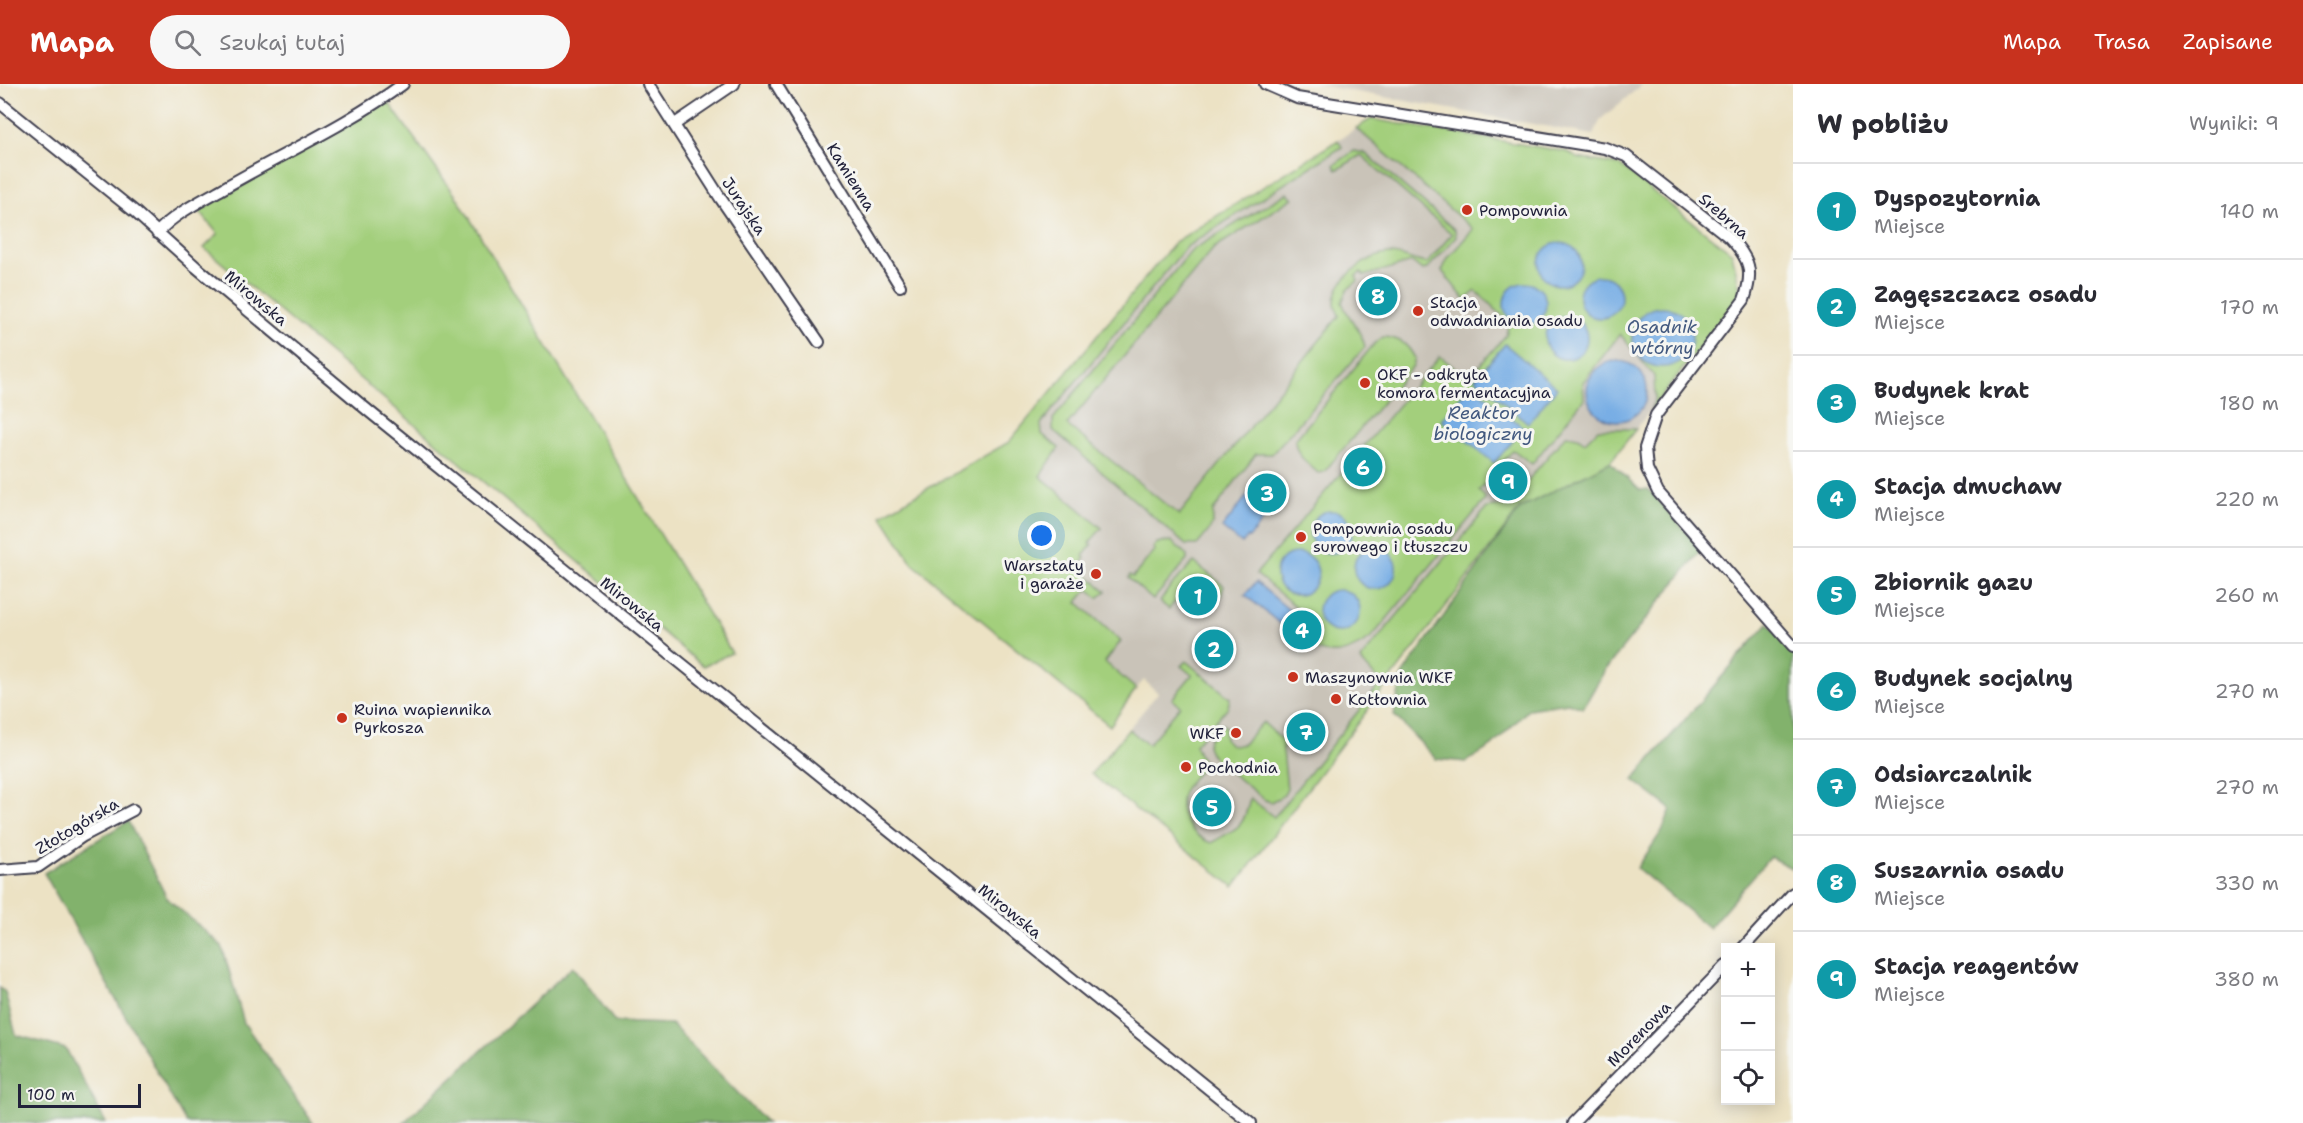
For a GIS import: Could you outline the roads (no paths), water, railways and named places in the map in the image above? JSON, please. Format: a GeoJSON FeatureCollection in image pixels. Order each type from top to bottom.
{"type":"FeatureCollection","features":[{"type":"Feature","properties":{"kind":"street"},"geometry":{"type":"LineString","coordinates":[[157,232],[194,206],[323,133],[403,84]]}},
{"type":"Feature","properties":{"kind":"street","name":"Jurajska"},"geometry":{"type":"LineString","coordinates":[[648,84],[721,199],[819,342]]}},
{"type":"Feature","properties":{"kind":"street"},"geometry":{"type":"LineString","coordinates":[[675,124],[734,84]]}},
{"type":"Feature","properties":{"kind":"street","name":"Kamienna"},"geometry":{"type":"LineString","coordinates":[[776,84],[900,286]]}},
{"type":"Feature","properties":{"kind":"street","name":"Srebrna"},"geometry":{"type":"LineString","coordinates":[[1265,84],[1297,98],[1605,148],[1626,156],[1729,237],[1740,249],[1751,269],[1749,286],[1744,300],[1656,415],[1645,448],[1647,469],[1658,492],[1793,646]]}},
{"type":"Feature","properties":{"kind":"street","name":"Mirowska"},"geometry":{"type":"LineString","coordinates":[[0,102],[96,180],[371,413],[1251,1123]]}},
{"type":"Feature","properties":{"kind":"street","name":"Złotogórska"},"geometry":{"type":"LineString","coordinates":[[0,870],[39,867],[82,836],[133,810]]}},
{"type":"Feature","properties":{"kind":"street"},"geometry":{"type":"LineString","coordinates":[[1748,943],[1793,893]]}},
{"type":"Feature","properties":{"kind":"street","name":"Morenowa"},"geometry":{"type":"LineString","coordinates":[[1574,1123],[1721,969]]}},
{"type":"Feature","properties":{"kind":"water"},"geometry":{"type":"Polygon","coordinates":[[[1560,243],[1568,244],[1575,249],[1580,256],[1580,272],[1575,279],[1568,284],[1560,285],[1552,284],[1545,279],[1540,272],[1539,264],[1540,256],[1545,249],[1552,244],[1560,243]]]}},
{"type":"Feature","properties":{"kind":"water","name":"Osadnik wtórny"},"geometry":{"type":"Polygon","coordinates":[[[1600,276],[1608,277],[1615,282],[1620,289],[1620,305],[1615,312],[1608,317],[1600,318],[1592,317],[1585,312],[1580,305],[1579,297],[1580,289],[1585,282],[1592,277],[1600,276]]]}},
{"type":"Feature","properties":{"kind":"water"},"geometry":{"type":"Polygon","coordinates":[[[1525,283],[1533,284],[1540,289],[1545,296],[1545,312],[1540,319],[1533,324],[1525,325],[1517,324],[1510,319],[1505,312],[1504,304],[1505,296],[1510,289],[1517,284],[1525,283]]]}},
{"type":"Feature","properties":{"kind":"water","name":"Osadnik wtórny"},"geometry":{"type":"Polygon","coordinates":[[[1662,307],[1683,316],[1692,337],[1683,358],[1662,367],[1641,358],[1632,337],[1641,316],[1662,307]]]}},
{"type":"Feature","properties":{"kind":"water","name":"Osadnik wtórny"},"geometry":{"type":"Polygon","coordinates":[[[1566,317],[1574,318],[1581,323],[1586,330],[1586,346],[1581,353],[1574,358],[1566,359],[1558,358],[1551,353],[1546,346],[1545,338],[1546,330],[1551,323],[1558,318],[1566,317]]]}},
{"type":"Feature","properties":{"kind":"water","name":"Reaktor biologiczny"},"geometry":{"type":"Polygon","coordinates":[[[1505,344],[1557,388],[1528,423],[1475,379],[1505,344]]]}},
{"type":"Feature","properties":{"kind":"water","name":"Osadnik wtórny"},"geometry":{"type":"Polygon","coordinates":[[[1617,361],[1638,370],[1647,391],[1638,412],[1617,421],[1596,412],[1587,391],[1596,370],[1617,361]]]}},
{"type":"Feature","properties":{"kind":"water","name":"Reaktor biologiczny"},"geometry":{"type":"Polygon","coordinates":[[[1471,384],[1524,428],[1494,463],[1442,420],[1471,384]]]}},
{"type":"Feature","properties":{"kind":"water"},"geometry":{"type":"Polygon","coordinates":[[[1250,492],[1272,509],[1242,544],[1222,528],[1250,492]]]}},
{"type":"Feature","properties":{"kind":"water"},"geometry":{"type":"Polygon","coordinates":[[[1331,511],[1339,512],[1346,517],[1351,524],[1351,540],[1346,547],[1339,552],[1331,553],[1323,552],[1316,547],[1311,540],[1310,532],[1311,524],[1316,517],[1323,512],[1331,511]]]}},
{"type":"Feature","properties":{"kind":"water"},"geometry":{"type":"Polygon","coordinates":[[[1375,547],[1383,548],[1390,553],[1395,560],[1395,576],[1390,583],[1383,588],[1375,589],[1367,588],[1360,583],[1355,576],[1354,568],[1355,560],[1360,553],[1367,548],[1375,547]]]}},
{"type":"Feature","properties":{"kind":"water"},"geometry":{"type":"Polygon","coordinates":[[[1297,553],[1305,554],[1312,559],[1317,566],[1317,582],[1312,589],[1305,594],[1297,595],[1289,594],[1282,589],[1277,582],[1276,574],[1277,566],[1282,559],[1289,554],[1297,553]]]}},
{"type":"Feature","properties":{"kind":"water"},"geometry":{"type":"Polygon","coordinates":[[[1256,582],[1295,615],[1284,627],[1245,595],[1256,582]]]}},
{"type":"Feature","properties":{"kind":"water"},"geometry":{"type":"Polygon","coordinates":[[[1339,590],[1347,591],[1354,596],[1359,603],[1359,619],[1354,626],[1347,631],[1339,632],[1331,631],[1324,626],[1319,619],[1318,611],[1319,603],[1324,596],[1331,591],[1339,590]]]}},
{"type":"Feature","properties":{"kind":"place","name":"Pompownia"},"geometry":{"type":"Point","coordinates":[1467,210]}},
{"type":"Feature","properties":{"kind":"place","name":"Suszarnia osadu"},"geometry":{"type":"Point","coordinates":[1378,296]}},
{"type":"Feature","properties":{"kind":"place","name":"Stacja odwadniania osadu"},"geometry":{"type":"Point","coordinates":[1418,311]}},
{"type":"Feature","properties":{"kind":"place","name":"OKF - odkryta komora fermentacyjna"},"geometry":{"type":"Point","coordinates":[1365,383]}},
{"type":"Feature","properties":{"kind":"place","name":"Budynek socjalny"},"geometry":{"type":"Point","coordinates":[1363,467]}},
{"type":"Feature","properties":{"kind":"place","name":"Stacja reagentów"},"geometry":{"type":"Point","coordinates":[1508,481]}},
{"type":"Feature","properties":{"kind":"place","name":"Budynek krat"},"geometry":{"type":"Point","coordinates":[1267,493]}},
{"type":"Feature","properties":{"kind":"place","name":"Pompownia osadu surowego i tłuszczu"},"geometry":{"type":"Point","coordinates":[1301,537]}},
{"type":"Feature","properties":{"kind":"place","name":"Warsztaty i garaże"},"geometry":{"type":"Point","coordinates":[1096,574]}},
{"type":"Feature","properties":{"kind":"place","name":"Dyspozytornia"},"geometry":{"type":"Point","coordinates":[1198,596]}},
{"type":"Feature","properties":{"kind":"place","name":"Stacja dmuchaw"},"geometry":{"type":"Point","coordinates":[1302,630]}},
{"type":"Feature","properties":{"kind":"place","name":"Zagęszczacz osadu"},"geometry":{"type":"Point","coordinates":[1214,649]}},
{"type":"Feature","properties":{"kind":"place","name":"Maszynownia WKF"},"geometry":{"type":"Point","coordinates":[1293,677]}},
{"type":"Feature","properties":{"kind":"place","name":"Kotłownia"},"geometry":{"type":"Point","coordinates":[1336,699]}},
{"type":"Feature","properties":{"kind":"place","name":"Ruina wapiennika Pyrkosza"},"geometry":{"type":"Point","coordinates":[342,718]}},
{"type":"Feature","properties":{"kind":"place","name":"Odsiarczalnik"},"geometry":{"type":"Point","coordinates":[1306,732]}},
{"type":"Feature","properties":{"kind":"place","name":"WKF"},"geometry":{"type":"Point","coordinates":[1236,733]}},
{"type":"Feature","properties":{"kind":"place","name":"Pochodnia"},"geometry":{"type":"Point","coordinates":[1186,767]}},
{"type":"Feature","properties":{"kind":"place","name":"Zbiornik gazu"},"geometry":{"type":"Point","coordinates":[1212,807]}}]}
